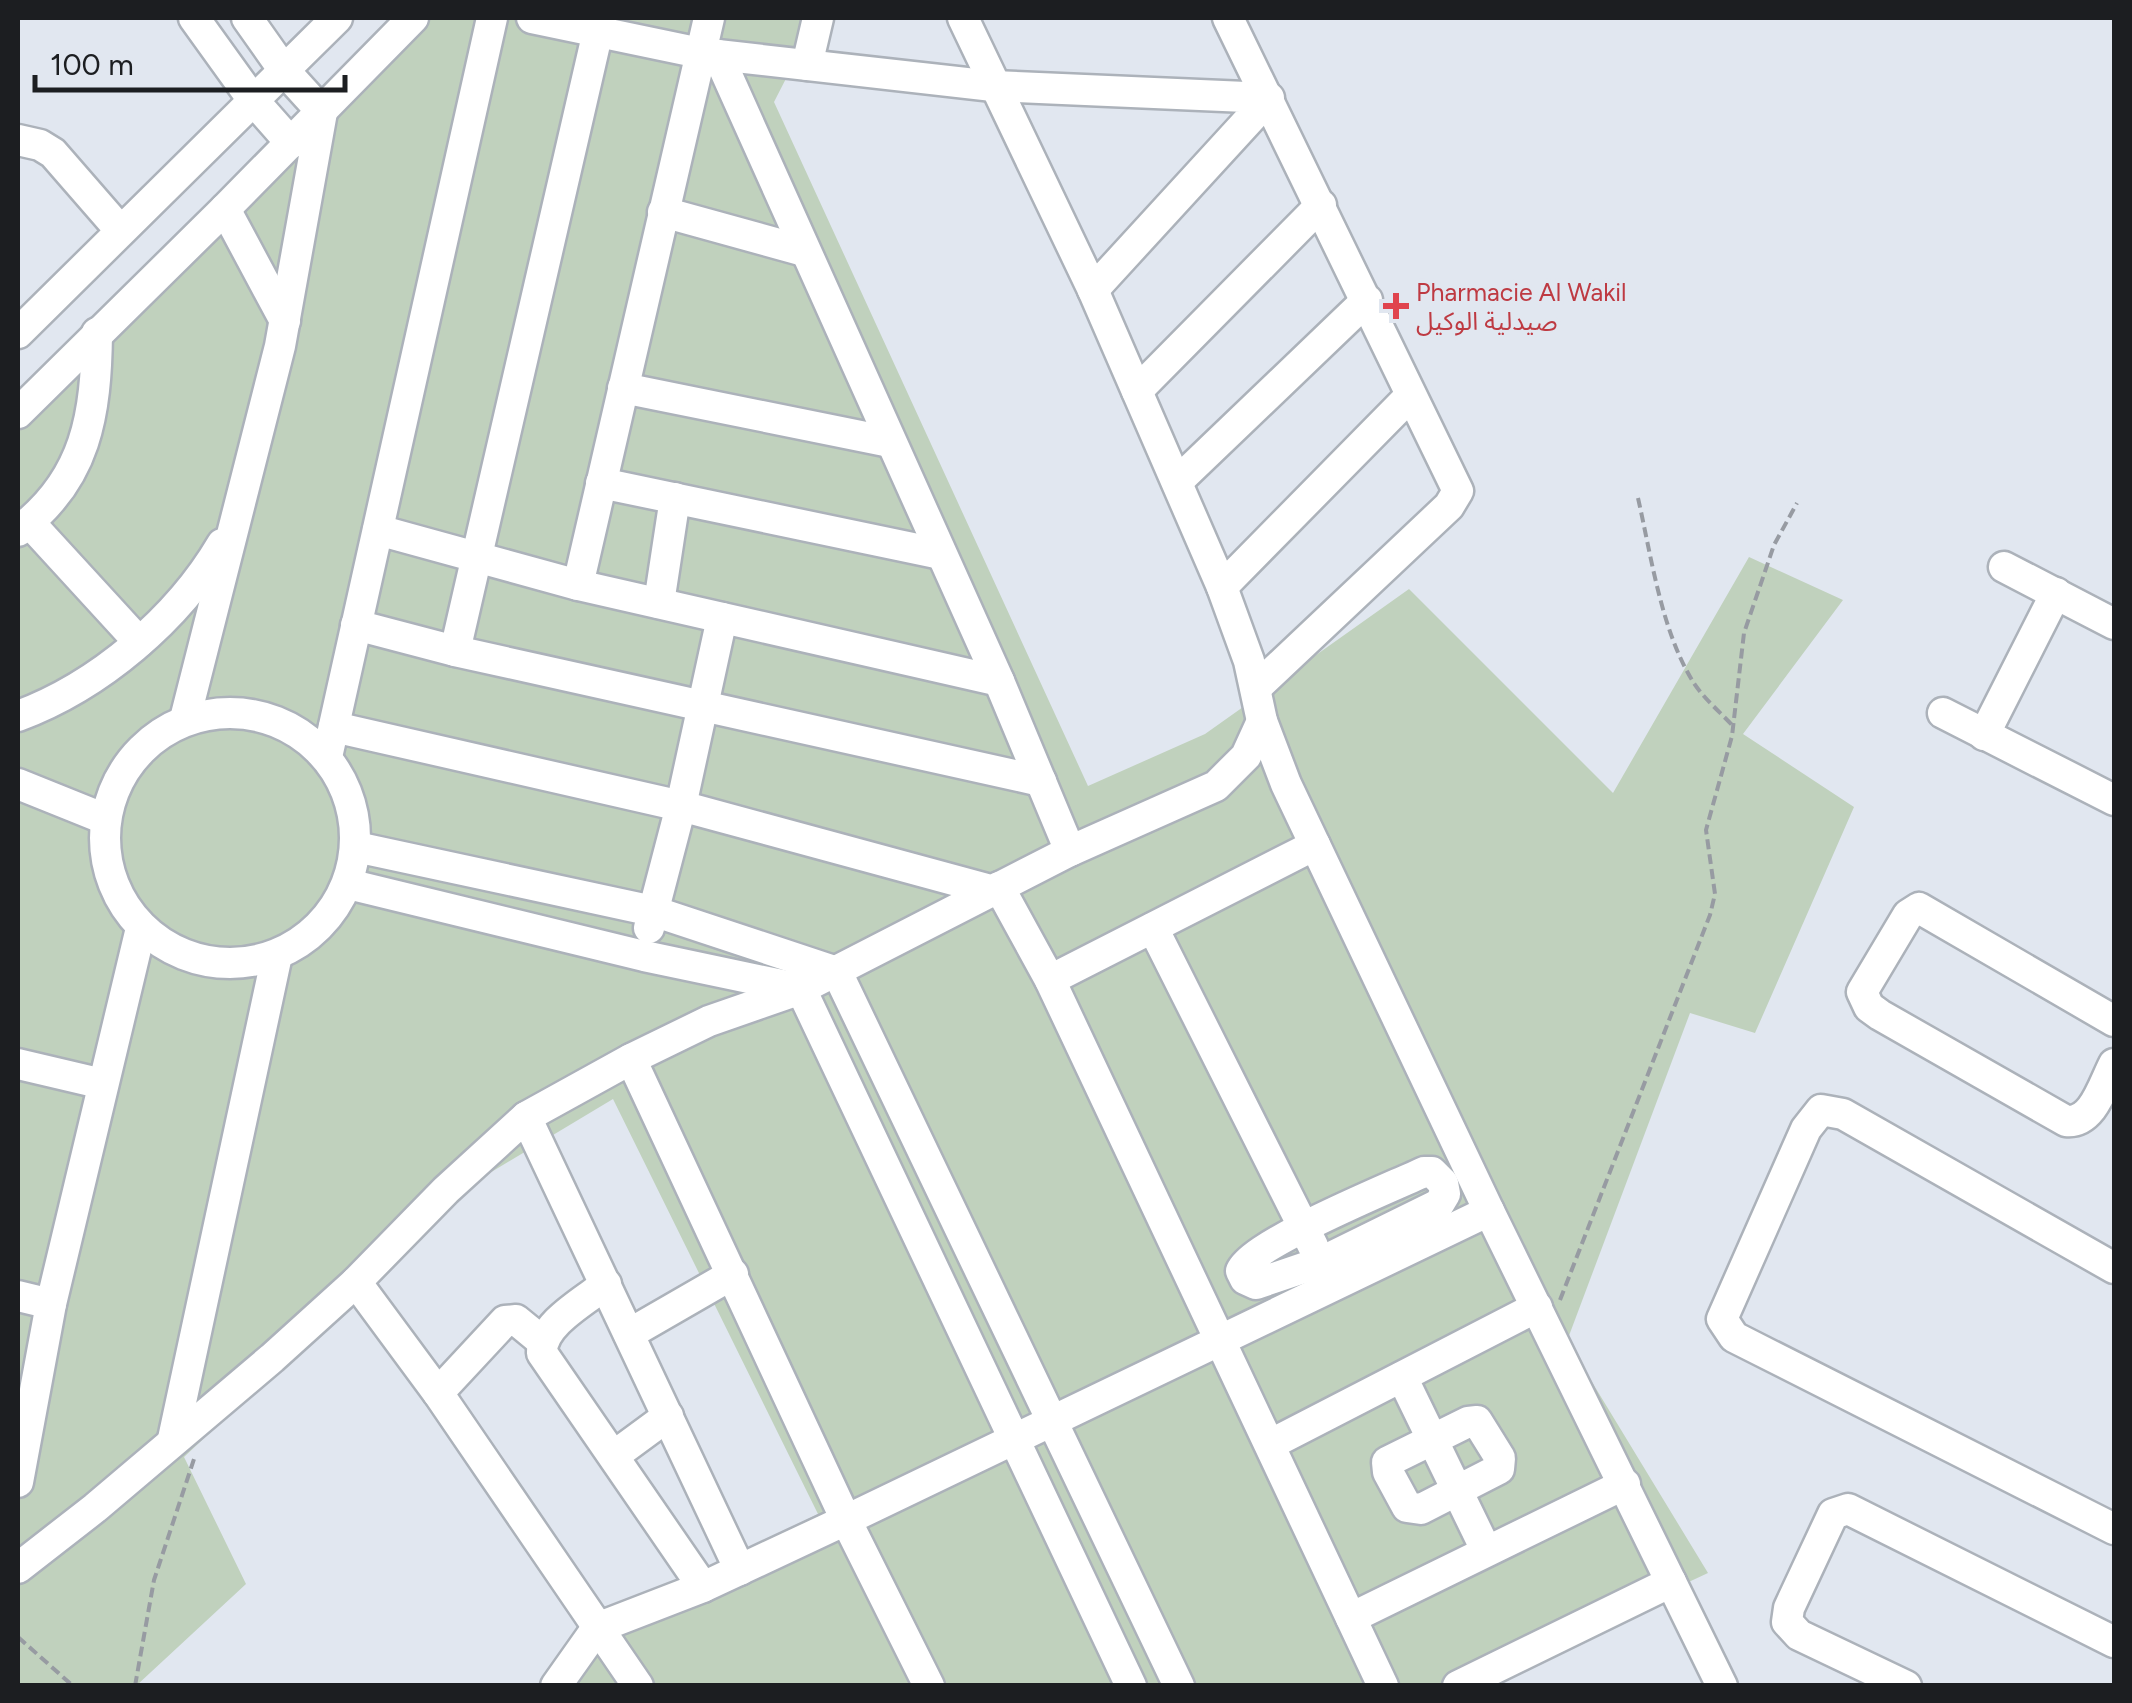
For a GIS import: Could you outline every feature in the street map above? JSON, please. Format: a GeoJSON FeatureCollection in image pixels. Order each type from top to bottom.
{"type":"FeatureCollection","features":[{"type":"Feature","properties":{"kind":"street"},"geometry":{"type":"LineString","coordinates":[[194,18],[252,100],[291,143]]}},
{"type":"Feature","properties":{"kind":"street"},"geometry":{"type":"LineString","coordinates":[[246,18],[282,69],[322,112]]}},
{"type":"Feature","properties":{"kind":"street"},"geometry":{"type":"LineString","coordinates":[[18,333],[337,18]]}},
{"type":"Feature","properties":{"kind":"street"},"geometry":{"type":"LineString","coordinates":[[18,413],[413,18]]}},
{"type":"Feature","properties":{"kind":"street"},"geometry":{"type":"LineString","coordinates":[[492,18],[331,742],[350,799],[356,847],[348,884],[320,927],[277,956],[230,964],[182,955],[141,928],[110,878],[104,819],[118,776],[147,742],[185,719],[236,711],[331,742],[681,806],[996,889],[1050,980],[1384,1686]]}},
{"type":"Feature","properties":{"kind":"street"},"geometry":{"type":"LineString","coordinates":[[532,18],[600,24],[709,54],[993,86],[1269,98]]}},
{"type":"Feature","properties":{"kind":"street"},"geometry":{"type":"LineString","coordinates":[[578,585],[663,212],[709,54],[709,18]]}},
{"type":"Feature","properties":{"kind":"street"},"geometry":{"type":"LineString","coordinates":[[807,65],[818,18]]}},
{"type":"Feature","properties":{"kind":"street"},"geometry":{"type":"LineString","coordinates":[[964,18],[1093,290],[1222,587],[1256,688],[1262,721],[1315,846],[1722,1686]]}},
{"type":"Feature","properties":{"kind":"street"},"geometry":{"type":"LineString","coordinates":[[1228,18],[1322,205],[1456,486],[1457,496],[1256,688]]}},
{"type":"Feature","properties":{"kind":"street"},"geometry":{"type":"LineString","coordinates":[[455,651],[600,24]]}},
{"type":"Feature","properties":{"kind":"street"},"geometry":{"type":"LineString","coordinates":[[709,54],[804,251],[1070,850]]}},
{"type":"Feature","properties":{"kind":"street"},"geometry":{"type":"LineString","coordinates":[[1093,290],[1269,98]]}},
{"type":"Feature","properties":{"kind":"street"},"geometry":{"type":"LineString","coordinates":[[185,719],[285,321],[322,112]]}},
{"type":"Feature","properties":{"kind":"street"},"geometry":{"type":"LineString","coordinates":[[18,140],[52,153],[120,230]]}},
{"type":"Feature","properties":{"kind":"street"},"geometry":{"type":"LineString","coordinates":[[1137,391],[1322,205]]}},
{"type":"Feature","properties":{"kind":"street"},"geometry":{"type":"LineString","coordinates":[[225,209],[285,321]]}},
{"type":"Feature","properties":{"kind":"street"},"geometry":{"type":"LineString","coordinates":[[663,212],[804,251]]}},
{"type":"Feature","properties":{"kind":"street"},"geometry":{"type":"LineString","coordinates":[[1177,482],[1367,300]]}},
{"type":"Feature","properties":{"kind":"street"},"geometry":{"type":"LineString","coordinates":[[97,333],[95,399],[80,458],[48,502],[23,526],[138,642]]}},
{"type":"Feature","properties":{"kind":"street"},"geometry":{"type":"LineString","coordinates":[[623,388],[890,442]]}},
{"type":"Feature","properties":{"kind":"street"},"geometry":{"type":"LineString","coordinates":[[1222,587],[1410,396]]}},
{"type":"Feature","properties":{"kind":"street"},"geometry":{"type":"LineString","coordinates":[[601,483],[941,554]]}},
{"type":"Feature","properties":{"kind":"street"},"geometry":{"type":"LineString","coordinates":[[659,604],[675,498]]}},
{"type":"Feature","properties":{"kind":"street"},"geometry":{"type":"LineString","coordinates":[[18,716],[84,683],[138,642],[209,566],[234,524]]}},
{"type":"Feature","properties":{"kind":"street"},"geometry":{"type":"LineString","coordinates":[[378,530],[578,585],[998,681]]}},
{"type":"Feature","properties":{"kind":"street"},"geometry":{"type":"LineString","coordinates":[[2004,567],[2114,624]]}},
{"type":"Feature","properties":{"kind":"street"},"geometry":{"type":"LineString","coordinates":[[1984,734],[2056,592]]}},
{"type":"Feature","properties":{"kind":"street"},"geometry":{"type":"LineString","coordinates":[[644,956],[722,618]]}},
{"type":"Feature","properties":{"kind":"street"},"geometry":{"type":"LineString","coordinates":[[356,625],[702,707],[1041,780]]}},
{"type":"Feature","properties":{"kind":"street"},"geometry":{"type":"LineString","coordinates":[[1943,714],[2114,800]]}},
{"type":"Feature","properties":{"kind":"street"},"geometry":{"type":"LineString","coordinates":[[18,1568],[186,1443],[526,1117],[709,1021],[801,989],[1070,850],[1216,786],[1246,756],[1262,721]]}},
{"type":"Feature","properties":{"kind":"street"},"geometry":{"type":"LineString","coordinates":[[18,784],[104,819]]}},
{"type":"Feature","properties":{"kind":"street"},"geometry":{"type":"LineString","coordinates":[[1050,980],[1315,846]]}},
{"type":"Feature","properties":{"kind":"street"},"geometry":{"type":"LineString","coordinates":[[356,847],[653,911],[837,972],[1179,1686]]}},
{"type":"Feature","properties":{"kind":"street"},"geometry":{"type":"LineString","coordinates":[[348,884],[644,956],[801,989]]}},
{"type":"Feature","properties":{"kind":"street"},"geometry":{"type":"LineString","coordinates":[[2114,1021],[1919,908],[1908,916],[1862,992],[1869,1007],[1880,1015],[2066,1121],[2078,1122],[2087,1116],[2114,1064]]}},
{"type":"Feature","properties":{"kind":"street"},"geometry":{"type":"LineString","coordinates":[[18,1482],[51,1304],[141,928]]}},
{"type":"Feature","properties":{"kind":"street"},"geometry":{"type":"LineString","coordinates":[[1152,928],[1327,1273]]}},
{"type":"Feature","properties":{"kind":"street"},"geometry":{"type":"LineString","coordinates":[[186,1443],[277,956]]}},
{"type":"Feature","properties":{"kind":"street"},"geometry":{"type":"LineString","coordinates":[[801,989],[1132,1686]]}},
{"type":"Feature","properties":{"kind":"street"},"geometry":{"type":"LineString","coordinates":[[631,1059],[846,1520],[929,1686]]}},
{"type":"Feature","properties":{"kind":"street"},"geometry":{"type":"LineString","coordinates":[[18,1064],[103,1084]]}},
{"type":"Feature","properties":{"kind":"street"},"geometry":{"type":"LineString","coordinates":[[2114,1268],[1843,1114],[1822,1110],[1813,1118],[1798,1146],[1722,1319],[1734,1337],[2114,1530]]}},
{"type":"Feature","properties":{"kind":"street"},"geometry":{"type":"LineString","coordinates":[[526,1117],[740,1570]]}},
{"type":"Feature","properties":{"kind":"street"},"geometry":{"type":"LineString","coordinates":[[556,1686],[597,1628],[740,1570],[1222,1338],[1327,1273],[1439,1204],[1446,1194],[1443,1183],[1432,1172],[1424,1172],[1304,1228],[1249,1258],[1241,1271],[1245,1279],[1256,1284],[1327,1273],[1489,1211]]}},
{"type":"Feature","properties":{"kind":"street"},"geometry":{"type":"LineString","coordinates":[[629,1334],[733,1274]]}},
{"type":"Feature","properties":{"kind":"street"},"geometry":{"type":"LineString","coordinates":[[356,1282],[438,1393],[631,1682]]}},
{"type":"Feature","properties":{"kind":"street"},"geometry":{"type":"LineString","coordinates":[[542,1342],[549,1330],[606,1284]]}},
{"type":"Feature","properties":{"kind":"street"},"geometry":{"type":"LineString","coordinates":[[18,1296],[51,1304]]}},
{"type":"Feature","properties":{"kind":"street"},"geometry":{"type":"LineString","coordinates":[[1271,1444],[1402,1376],[1543,1317]]}},
{"type":"Feature","properties":{"kind":"street"},"geometry":{"type":"LineString","coordinates":[[438,1393],[505,1321],[516,1320],[542,1342],[545,1359],[703,1587]]}},
{"type":"Feature","properties":{"kind":"street"},"geometry":{"type":"LineString","coordinates":[[1402,1376],[1486,1550]]}},
{"type":"Feature","properties":{"kind":"street"},"geometry":{"type":"LineString","coordinates":[[615,1455],[668,1416]]}},
{"type":"Feature","properties":{"kind":"street"},"geometry":{"type":"LineString","coordinates":[[1476,1421],[1501,1461],[1497,1472],[1458,1492],[1422,1509],[1411,1509],[1402,1501],[1388,1472],[1390,1460],[1476,1421]]}},
{"type":"Feature","properties":{"kind":"street"},"geometry":{"type":"LineString","coordinates":[[1351,1618],[1625,1484]]}},
{"type":"Feature","properties":{"kind":"street"},"geometry":{"type":"LineString","coordinates":[[1906,1686],[1799,1635],[1787,1622],[1789,1608],[1833,1514],[1848,1509],[2114,1642]]}},
{"type":"Feature","properties":{"kind":"street"},"geometry":{"type":"LineString","coordinates":[[1458,1686],[1671,1582]]}},
{"type":"Feature","properties":{"kind":"path"},"geometry":{"type":"LineString","coordinates":[[1638,498],[1659,591],[1684,663],[1692,680],[1734,727]]}},
{"type":"Feature","properties":{"kind":"path"},"geometry":{"type":"LineString","coordinates":[[1543,1317],[1632,1120],[1710,915],[1715,894],[1706,830],[1734,727],[1744,633],[1764,570],[1797,503]]}},
{"type":"Feature","properties":{"kind":"path"},"geometry":{"type":"LineString","coordinates":[[134,1686],[186,1443]]}},
{"type":"Feature","properties":{"kind":"path"},"geometry":{"type":"LineString","coordinates":[[18,1636],[73,1686]]}},
{"type":"Feature","properties":{"kind":"green space"},"geometry":{"type":"Polygon","coordinates":[[[417,18],[817,18],[774,102],[1088,786],[1205,734],[1409,589],[1613,793],[1749,557],[1843,600],[1743,734],[1854,807],[1755,1033],[1690,1013],[1567,1341],[1708,1573],[1468,1685],[538,1685],[572,1637],[818,1514],[613,1099],[483,1177],[184,1457],[246,1584],[137,1685],[18,1686],[18,415],[417,18]]]}},
{"type":"Feature","properties":{"kind":"place","name":"Pharmacie Al Wakil صيدلية الوكيل"},"geometry":{"type":"Point","coordinates":[1396,306]}}]}
